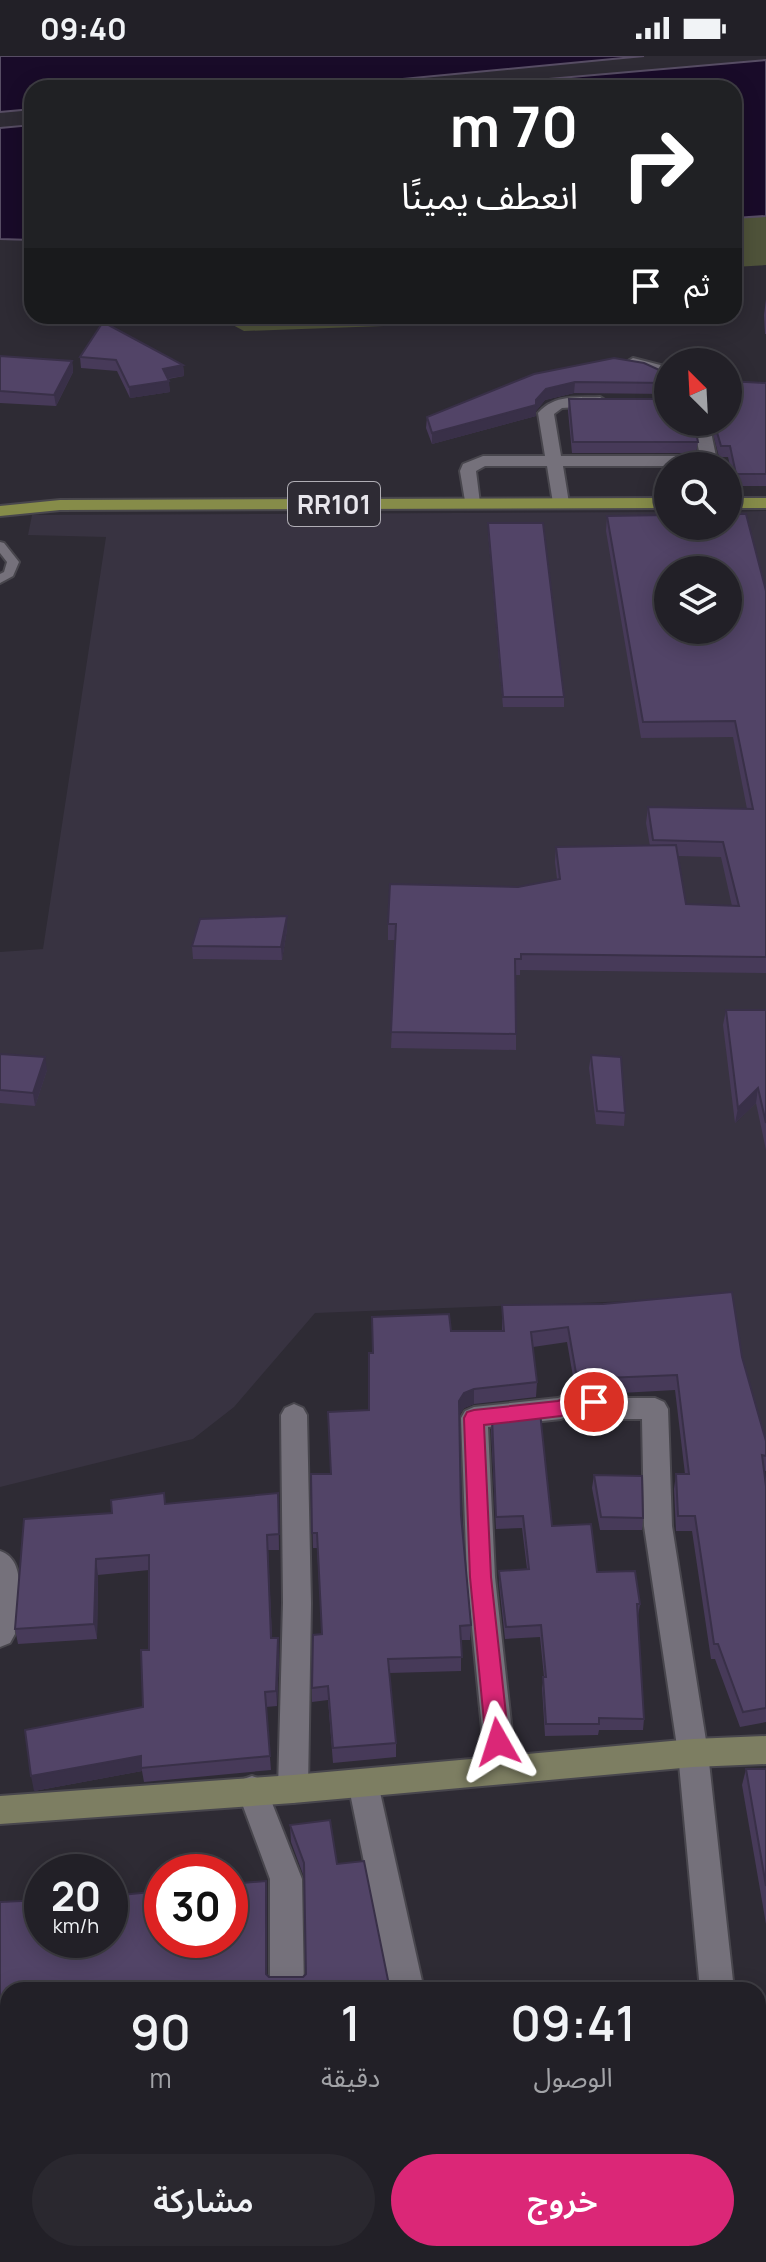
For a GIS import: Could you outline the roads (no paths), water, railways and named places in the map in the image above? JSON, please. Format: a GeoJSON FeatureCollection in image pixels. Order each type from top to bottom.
{"type":"FeatureCollection","features":[{"type":"Feature","properties":{"kind":"main road","name":"RR101"},"geometry":{"type":"LineString","coordinates":[[0,511],[60,505],[654,503]]}},
{"type":"Feature","properties":{"kind":"main road"},"geometry":{"type":"LineString","coordinates":[[742,503],[766,503]]}},
{"type":"Feature","properties":{"kind":"main road"},"geometry":{"type":"LineString","coordinates":[[0,1810],[293,1789],[693,1753],[766,1750]]}},
{"type":"Feature","properties":{"kind":"street"},"geometry":{"type":"LineString","coordinates":[[633,363],[654,368]]}},
{"type":"Feature","properties":{"kind":"street"},"geometry":{"type":"LineString","coordinates":[[561,503],[546,413],[552,406],[575,401],[621,402]]}},
{"type":"Feature","properties":{"kind":"street"},"geometry":{"type":"LineString","coordinates":[[472,503],[468,471],[475,464],[552,460],[654,463]]}},
{"type":"Feature","properties":{"kind":"street"},"geometry":{"type":"LineString","coordinates":[[501,1769],[481,1577],[474,1418],[561,1408],[582,1399],[604,1408],[655,1409],[658,1526],[693,1753],[716,1982]]}},
{"type":"Feature","properties":{"kind":"street"},"geometry":{"type":"LineString","coordinates":[[293,1789],[297,1603],[294,1415]]}},
{"type":"Feature","properties":{"kind":"street"},"geometry":{"type":"LineString","coordinates":[[0,1563],[4,1567],[4,1603],[0,1634]]}},
{"type":"Feature","properties":{"kind":"street"},"geometry":{"type":"LineString","coordinates":[[363,1783],[405,1982]]}},
{"type":"Feature","properties":{"kind":"street"},"geometry":{"type":"LineString","coordinates":[[252,1790],[286,1879],[287,1982]]}},
{"type":"Feature","properties":{"kind":"lane"},"geometry":{"type":"LineString","coordinates":[[0,545],[13,562],[9,574],[0,579]]}}]}
